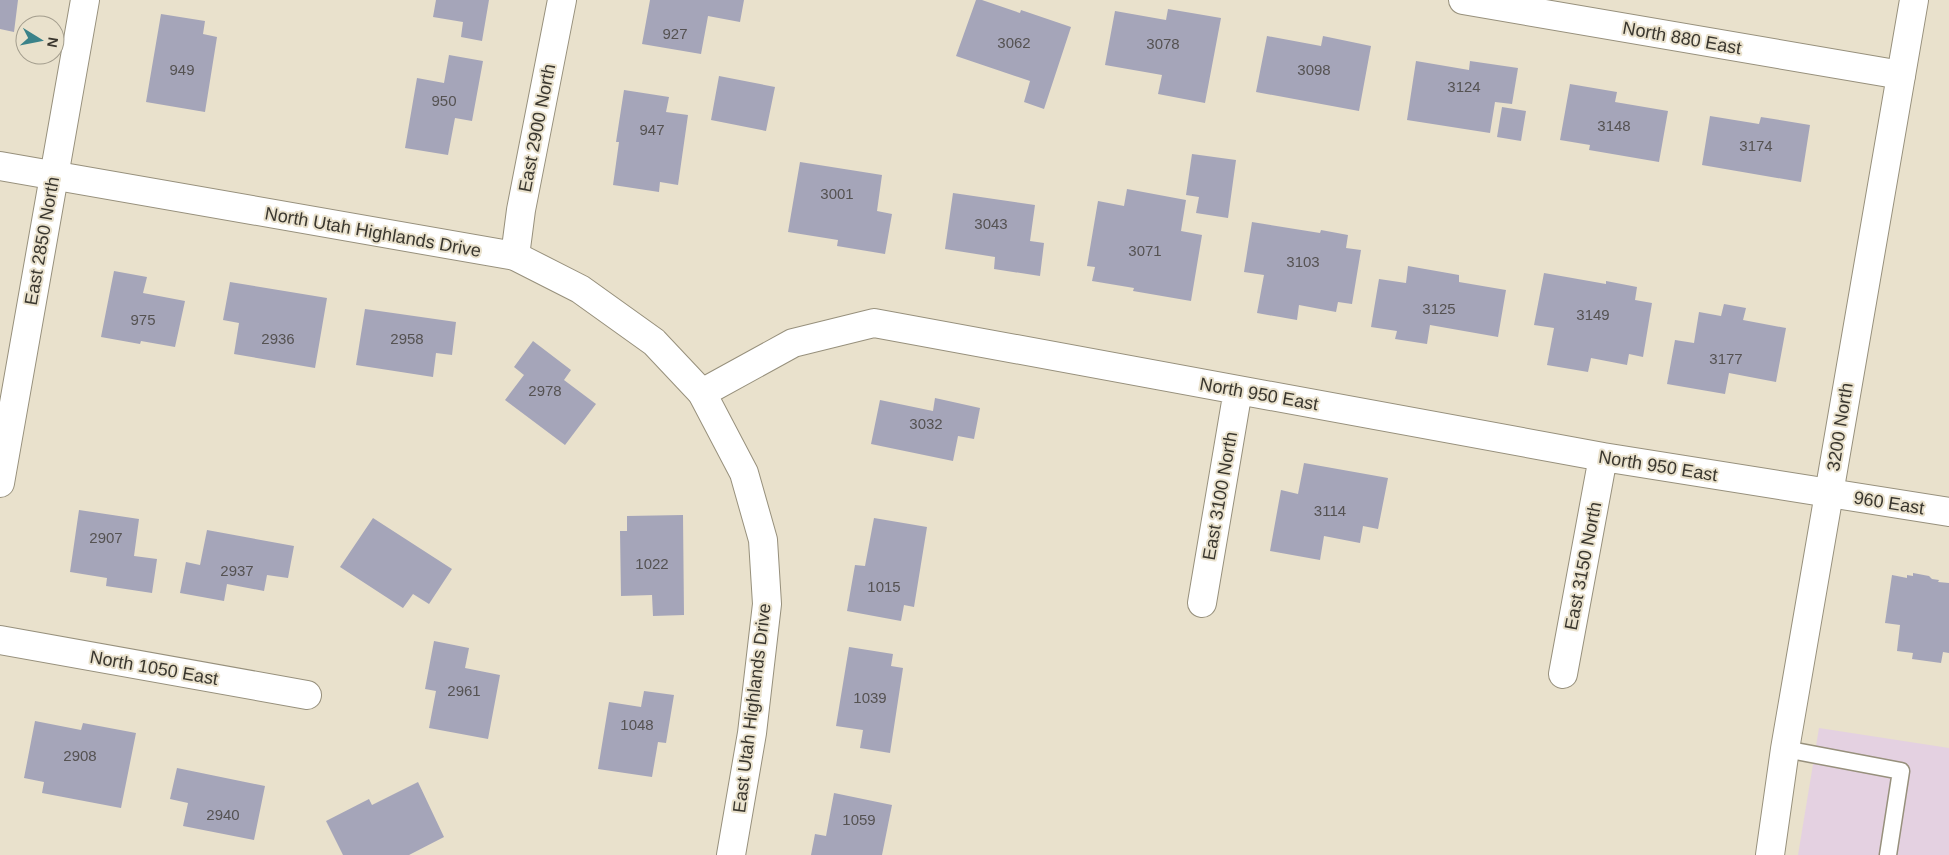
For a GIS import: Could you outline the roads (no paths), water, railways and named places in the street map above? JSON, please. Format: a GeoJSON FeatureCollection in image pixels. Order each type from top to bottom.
{"type":"FeatureCollection","features":[{"type":"Feature","properties":{"kind":"street","name":"East 2850 North"},"geometry":{"type":"LineString","coordinates":[[0,483],[85,0]]}},
{"type":"Feature","properties":{"kind":"street","name":"East 2900 North"},"geometry":{"type":"LineString","coordinates":[[515,256],[521,210],[562,0]]}},
{"type":"Feature","properties":{"kind":"street","name":"North 880 East"},"geometry":{"type":"LineString","coordinates":[[1463,0],[1901,75]]}},
{"type":"Feature","properties":{"kind":"street","name":"3200 North"},"geometry":{"type":"LineString","coordinates":[[1770,855],[1785,749],[1914,0]]}},
{"type":"Feature","properties":{"kind":"street","name":"North Utah Highlands Drive"},"geometry":{"type":"LineString","coordinates":[[0,166],[515,256],[580,289],[654,342],[702,393]]}},
{"type":"Feature","properties":{"kind":"street","name":"North 950 East"},"geometry":{"type":"LineString","coordinates":[[702,393],[793,343],[874,324],[1603,457],[1829,494]]}},
{"type":"Feature","properties":{"kind":"street","name":"East 3100 North"},"geometry":{"type":"LineString","coordinates":[[1202,603],[1238,390]]}},
{"type":"Feature","properties":{"kind":"street","name":"East Utah Highlands Drive"},"geometry":{"type":"LineString","coordinates":[[702,393],[744,473],[763,540],[767,604],[752,732],[731,855]]}},
{"type":"Feature","properties":{"kind":"street","name":"East 3150 North"},"geometry":{"type":"LineString","coordinates":[[1563,674],[1603,457]]}},
{"type":"Feature","properties":{"kind":"street","name":"960 East"},"geometry":{"type":"LineString","coordinates":[[1829,494],[1949,512]]}},
{"type":"Feature","properties":{"kind":"street","name":"North 1050 East"},"geometry":{"type":"LineString","coordinates":[[0,640],[307,695]]}},
{"type":"Feature","properties":{"kind":"lane"},"geometry":{"type":"LineString","coordinates":[[1785,749],[1901,771],[1888,855]]}}]}
